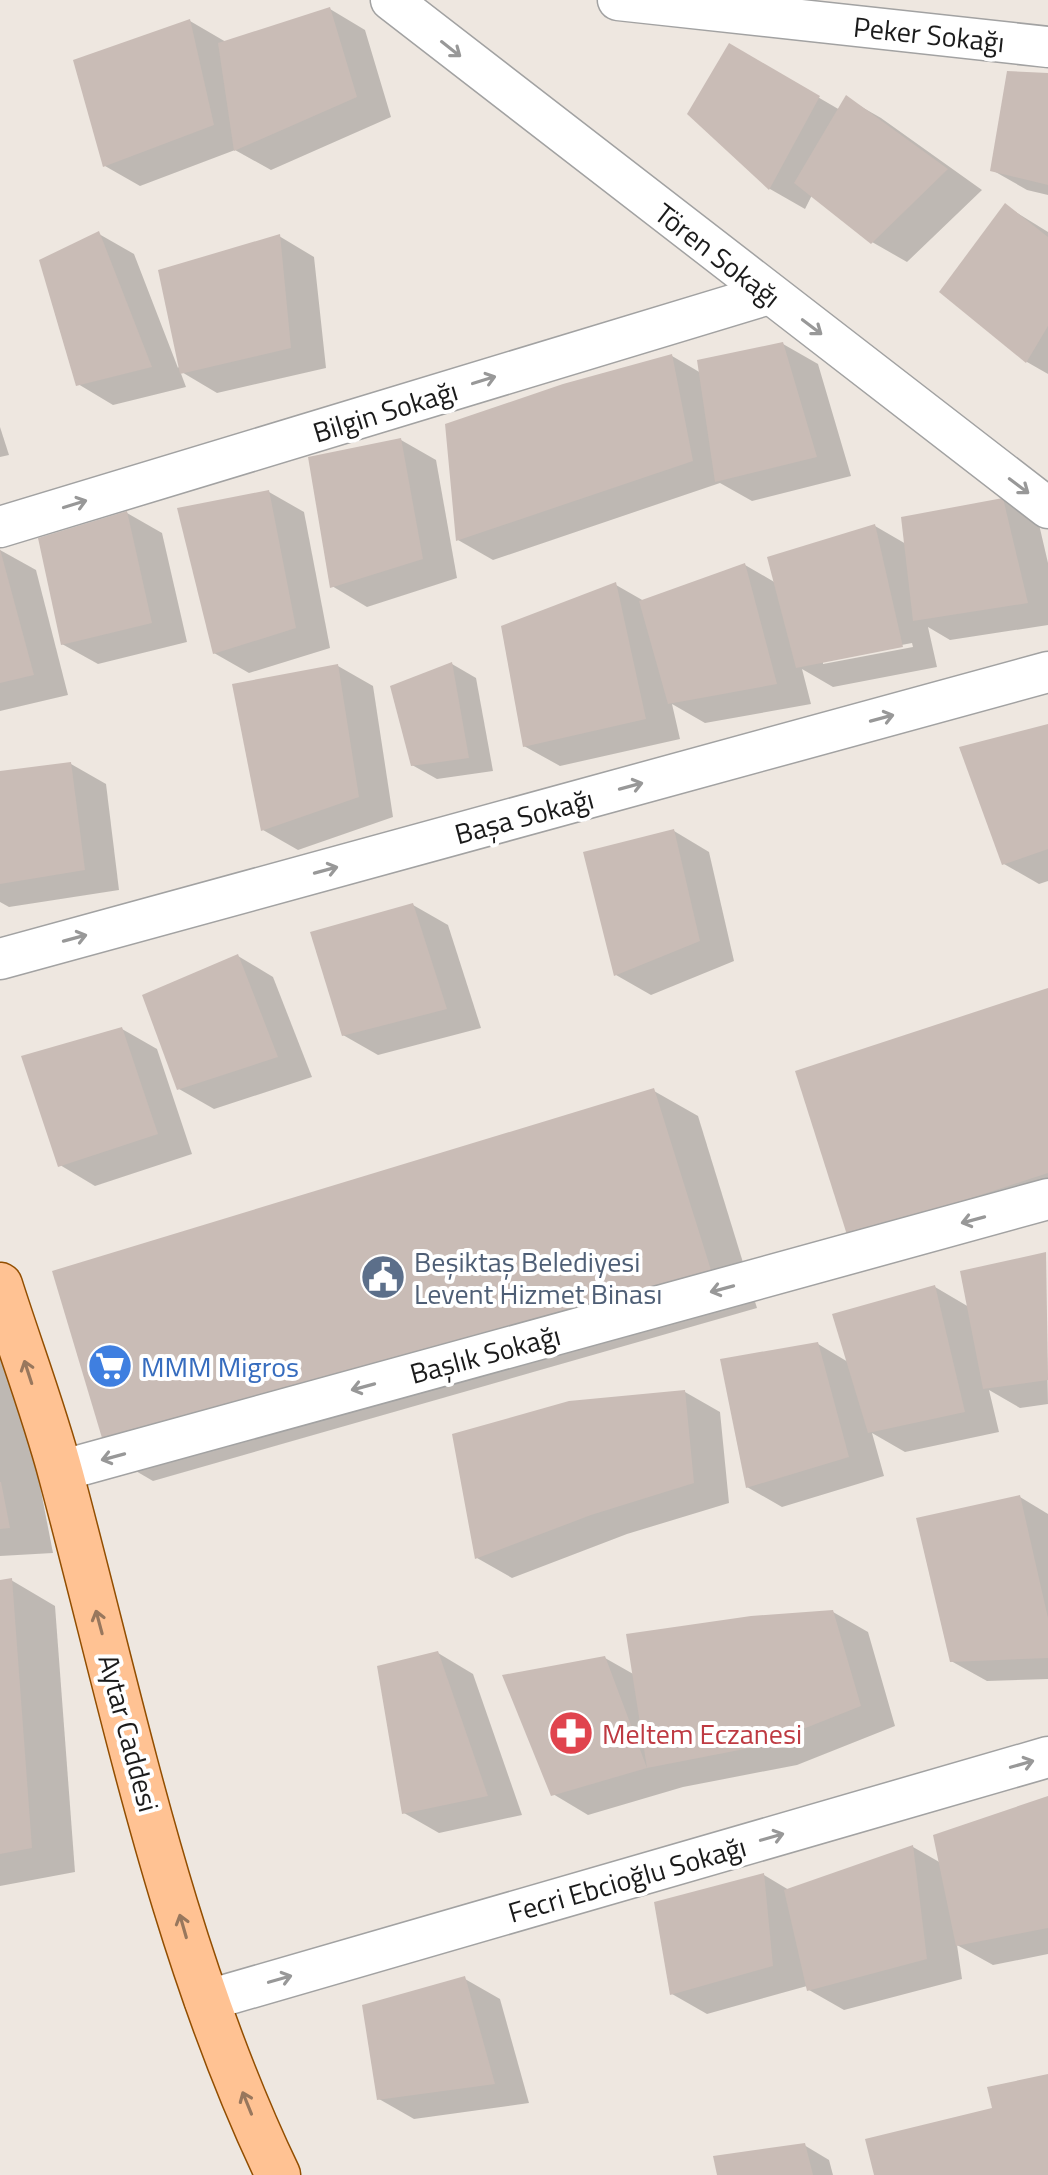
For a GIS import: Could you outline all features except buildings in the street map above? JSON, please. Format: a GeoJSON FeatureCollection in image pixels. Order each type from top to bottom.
{"type":"FeatureCollection","features":[{"type":"Feature","properties":{"kind":"main road","name":"Aytar Caddesi"},"geometry":{"type":"LineString","coordinates":[[0,1285],[60,1471],[137,1764],[205,2001],[278,2175]]}},
{"type":"Feature","properties":{"kind":"street","name":"Tören Sokağı"},"geometry":{"type":"LineString","coordinates":[[391,0],[1048,508]]}},
{"type":"Feature","properties":{"kind":"street","name":"Peker Sokağı"},"geometry":{"type":"LineString","coordinates":[[618,0],[1048,47]]}},
{"type":"Feature","properties":{"kind":"street","name":"Bilgin Sokağı"},"geometry":{"type":"LineString","coordinates":[[0,527],[769,294]]}},
{"type":"Feature","properties":{"kind":"street","name":"Başa Sokağı"},"geometry":{"type":"LineString","coordinates":[[0,959],[1048,672]]}},
{"type":"Feature","properties":{"kind":"street","name":"Başlık Sokağı"},"geometry":{"type":"LineString","coordinates":[[60,1471],[1048,1199]]}},
{"type":"Feature","properties":{"kind":"street","name":"Fecri Ebcioğlu Sokağı"},"geometry":{"type":"LineString","coordinates":[[205,2001],[1048,1757]]}},
{"type":"Feature","properties":{"kind":"place","name":"Beşiktaş Belediyesi Levent Hizmet Binası"},"geometry":{"type":"Point","coordinates":[383,1277]}},
{"type":"Feature","properties":{"kind":"place","name":"MMM Migros"},"geometry":{"type":"Point","coordinates":[110,1366]}},
{"type":"Feature","properties":{"kind":"place","name":"Meltem Eczanesi"},"geometry":{"type":"Point","coordinates":[571,1733]}}]}
